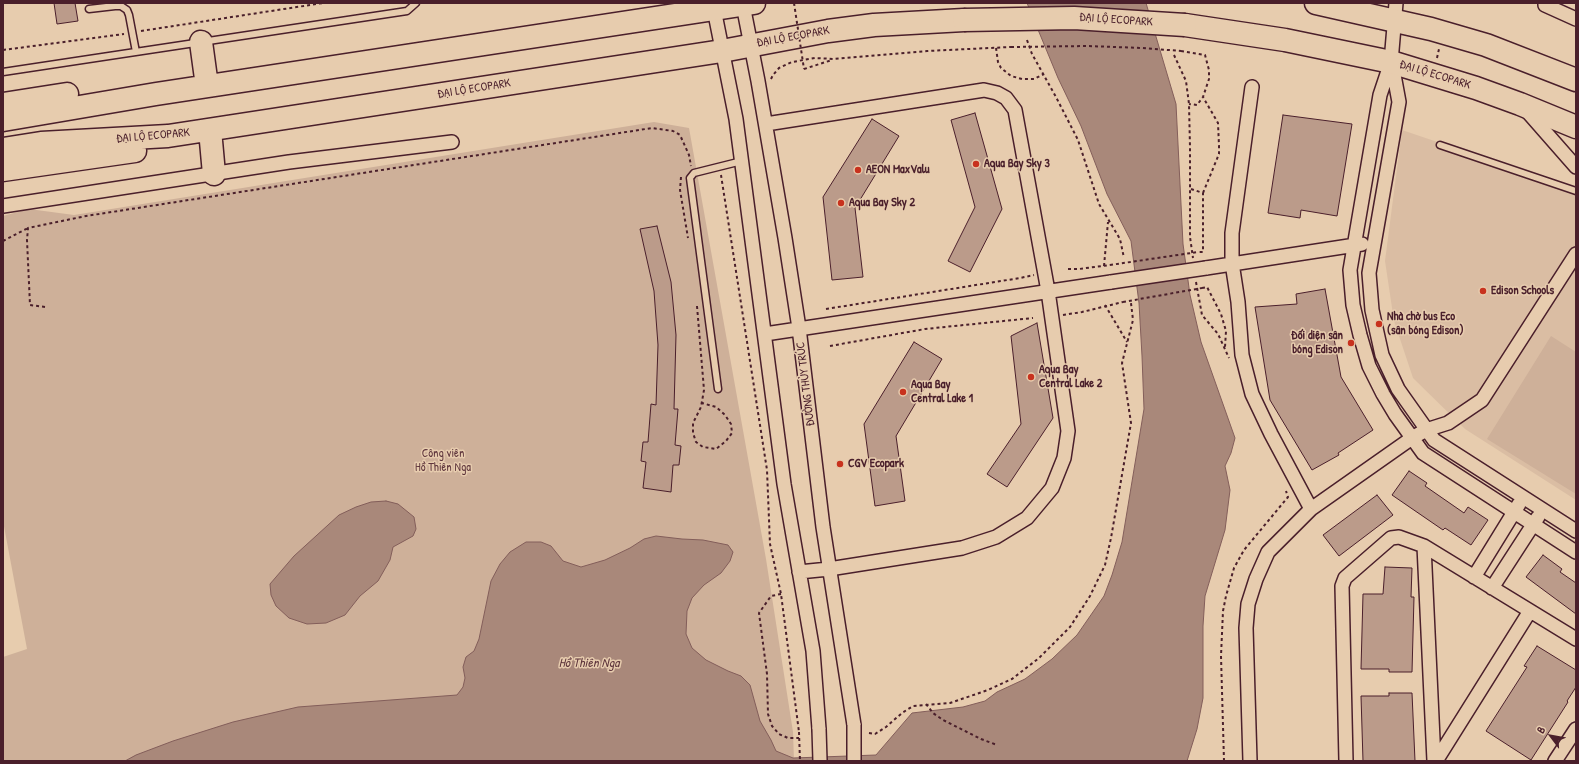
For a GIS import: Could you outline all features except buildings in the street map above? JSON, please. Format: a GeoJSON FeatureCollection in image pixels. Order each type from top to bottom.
{"type":"FeatureCollection","features":[{"type":"Feature","properties":{"kind":"highway"},"geometry":{"type":"LineString","coordinates":[[1316,3],[1396,12],[1576,80]]}},
{"type":"Feature","properties":{"kind":"highway"},"geometry":{"type":"LineString","coordinates":[[3,120],[207,86],[749,4]]}},
{"type":"Feature","properties":{"kind":"highway","name":"ĐẠI LỘ ECOPARK"},"geometry":{"type":"LineString","coordinates":[[7,148],[41,143],[168,136],[722,51],[828,31],[874,25],[964,20],[1074,18],[1185,25],[1285,40],[1391,62],[1476,88],[1576,127]]}},
{"type":"Feature","properties":{"kind":"highway"},"geometry":{"type":"LineString","coordinates":[[201,42],[207,86]]}},
{"type":"Feature","properties":{"kind":"highway"},"geometry":{"type":"LineString","coordinates":[[3,104],[96,90],[156,94]]}},
{"type":"Feature","properties":{"kind":"highway"},"geometry":{"type":"LineString","coordinates":[[210,130],[214,174]]}},
{"type":"Feature","properties":{"kind":"highway"},"geometry":{"type":"LineString","coordinates":[[3,170],[146,149],[168,136]]}},
{"type":"Feature","properties":{"kind":"street","name":"ĐƯỜNG THỦY TRÚC"},"geometry":{"type":"LineString","coordinates":[[749,4],[751,45],[766,124],[799,328],[829,569],[854,725],[854,761]]}},
{"type":"Feature","properties":{"kind":"street"},"geometry":{"type":"LineString","coordinates":[[1543,4],[1576,19]]}},
{"type":"Feature","properties":{"kind":"street"},"geometry":{"type":"LineString","coordinates":[[714,9],[736,119],[784,484],[813,651],[820,761]]}},
{"type":"Feature","properties":{"kind":"street"},"geometry":{"type":"LineString","coordinates":[[1396,12],[1391,62],[1380,95],[1350,270],[1353,306],[1369,366],[1383,394],[1423,453],[1576,552]]}},
{"type":"Feature","properties":{"kind":"street"},"geometry":{"type":"LineString","coordinates":[[1391,62],[1399,102],[1369,273],[1372,310],[1382,355],[1398,389],[1434,440],[1576,532]]}},
{"type":"Feature","properties":{"kind":"street"},"geometry":{"type":"LineString","coordinates":[[1252,87],[1232,233],[1232,263],[1238,302],[1242,355],[1252,394],[1310,509]]}},
{"type":"Feature","properties":{"kind":"street"},"geometry":{"type":"LineString","coordinates":[[766,124],[984,90],[997,93],[1006,98],[1015,110],[1048,291],[1068,431],[1064,458],[1052,488],[1027,518],[996,538],[962,548],[829,569],[799,572]]}},
{"type":"Feature","properties":{"kind":"street"},"geometry":{"type":"LineString","coordinates":[[1520,104],[1576,167]]}},
{"type":"Feature","properties":{"kind":"street"},"geometry":{"type":"LineString","coordinates":[[3,206],[288,162],[452,142]]}},
{"type":"Feature","properties":{"kind":"street"},"geometry":{"type":"LineString","coordinates":[[765,334],[1375,242]]}},
{"type":"Feature","properties":{"kind":"street"},"geometry":{"type":"LineString","coordinates":[[1250,761],[1246,628],[1248,604],[1256,579],[1268,552],[1310,509],[1412,438],[1426,430],[1448,423],[1482,400],[1576,254]]}},
{"type":"Feature","properties":{"kind":"street"},"geometry":{"type":"LineString","coordinates":[[1474,577],[1524,498]]}},
{"type":"Feature","properties":{"kind":"street"},"geometry":{"type":"LineString","coordinates":[[1492,588],[1542,510]]}},
{"type":"Feature","properties":{"kind":"street"},"geometry":{"type":"LineString","coordinates":[[1346,761],[1343,581],[1391,538],[1399,537],[1424,546],[1576,639]]}},
{"type":"Feature","properties":{"kind":"street"},"geometry":{"type":"LineString","coordinates":[[1424,546],[1435,761]]}},
{"type":"Feature","properties":{"kind":"street"},"geometry":{"type":"LineString","coordinates":[[1435,761],[1530,611]]}},
{"type":"Feature","properties":{"kind":"street"},"geometry":{"type":"LineString","coordinates":[[1555,761],[1576,729]]}},
{"type":"Feature","properties":{"kind":"lane"},"geometry":{"type":"LineString","coordinates":[[3,72],[407,11],[416,3]]}},
{"type":"Feature","properties":{"kind":"lane"},"geometry":{"type":"LineString","coordinates":[[89,9],[121,6],[127,10],[136,52]]}},
{"type":"Feature","properties":{"kind":"lane"},"geometry":{"type":"LineString","coordinates":[[1440,145],[1576,191]]}},
{"type":"Feature","properties":{"kind":"lane"},"geometry":{"type":"LineString","coordinates":[[718,389],[690,178],[694,173],[742,161]]}},
{"type":"Feature","properties":{"kind":"path"},"geometry":{"type":"LineString","coordinates":[[3,50],[323,3]]}},
{"type":"Feature","properties":{"kind":"path"},"geometry":{"type":"LineString","coordinates":[[794,3],[804,69],[834,59]]}},
{"type":"Feature","properties":{"kind":"path"},"geometry":{"type":"LineString","coordinates":[[1027,40],[1032,54],[1078,140],[1098,204],[1120,240],[1124,258]]}},
{"type":"Feature","properties":{"kind":"path"},"geometry":{"type":"LineString","coordinates":[[770,82],[773,75],[779,68],[792,62],[815,58],[834,59],[919,52],[1011,47],[1087,46],[1181,51],[1205,55],[1209,70],[1209,79],[1203,97],[1197,105],[1189,104]]}},
{"type":"Feature","properties":{"kind":"path"},"geometry":{"type":"LineString","coordinates":[[1436,62],[1440,46]]}},
{"type":"Feature","properties":{"kind":"path"},"geometry":{"type":"LineString","coordinates":[[996,48],[998,62],[1001,68],[1011,76],[1022,79],[1034,79],[1044,74]]}},
{"type":"Feature","properties":{"kind":"path"},"geometry":{"type":"LineString","coordinates":[[1174,56],[1186,81],[1189,104],[1191,189],[1190,237],[1193,259]]}},
{"type":"Feature","properties":{"kind":"path"},"geometry":{"type":"LineString","coordinates":[[1068,269],[1104,266],[1203,252],[1203,193],[1219,154],[1219,146],[1218,123],[1203,97]]}},
{"type":"Feature","properties":{"kind":"path"},"geometry":{"type":"LineString","coordinates":[[3,241],[28,228],[86,216],[652,128],[673,130],[680,135],[689,154],[692,167],[688,169]]}},
{"type":"Feature","properties":{"kind":"path"},"geometry":{"type":"LineString","coordinates":[[719,166],[767,470],[770,544],[781,594],[799,732],[800,761]]}},
{"type":"Feature","properties":{"kind":"path"},"geometry":{"type":"LineString","coordinates":[[682,175],[680,178],[680,190],[688,241]]}},
{"type":"Feature","properties":{"kind":"path"},"geometry":{"type":"LineString","coordinates":[[1191,189],[1203,193]]}},
{"type":"Feature","properties":{"kind":"path"},"geometry":{"type":"LineString","coordinates":[[1104,266],[1108,220]]}},
{"type":"Feature","properties":{"kind":"path"},"geometry":{"type":"LineString","coordinates":[[28,228],[27,240],[30,305],[45,307]]}},
{"type":"Feature","properties":{"kind":"path"},"geometry":{"type":"LineString","coordinates":[[826,309],[1020,278],[1035,274]]}},
{"type":"Feature","properties":{"kind":"path"},"geometry":{"type":"LineString","coordinates":[[1196,281],[1202,315],[1218,334],[1225,347],[1231,364]]}},
{"type":"Feature","properties":{"kind":"path"},"geometry":{"type":"LineString","coordinates":[[1062,315],[1082,312],[1123,302],[1208,288],[1221,314],[1226,331],[1225,347]]}},
{"type":"Feature","properties":{"kind":"path"},"geometry":{"type":"LineString","coordinates":[[696,300],[704,390],[702,403],[693,423],[693,433],[696,442],[703,447],[716,450],[732,433],[731,424],[725,415],[716,407],[702,403]]}},
{"type":"Feature","properties":{"kind":"path"},"geometry":{"type":"LineString","coordinates":[[869,734],[875,734],[886,727],[902,713],[913,706],[950,703],[988,690],[1012,679],[1039,658],[1070,627],[1090,596],[1105,565],[1112,538],[1131,423],[1122,363],[1133,320],[1131,303]]}},
{"type":"Feature","properties":{"kind":"path"},"geometry":{"type":"LineString","coordinates":[[1105,306],[1127,343]]}},
{"type":"Feature","properties":{"kind":"path"},"geometry":{"type":"LineString","coordinates":[[830,346],[925,329],[1033,318]]}},
{"type":"Feature","properties":{"kind":"path"},"geometry":{"type":"LineString","coordinates":[[1224,761],[1221,656],[1223,611],[1226,596],[1234,568],[1244,550],[1288,497],[1286,490]]}},
{"type":"Feature","properties":{"kind":"path"},"geometry":{"type":"LineString","coordinates":[[781,594],[771,596],[760,613],[767,674],[768,714],[772,726],[779,734],[788,738],[799,738]]}},
{"type":"Feature","properties":{"kind":"path"},"geometry":{"type":"LineString","coordinates":[[926,704],[933,713],[943,720],[981,740],[997,745]]}},
{"type":"Feature","properties":{"kind":"shaded area","name":"Edison Schools"},"geometry":{"type":"Polygon","coordinates":[[[1402,130],[1576,189],[1576,500],[1465,429],[1413,378],[1394,321],[1385,261],[1402,130]]]}},
{"type":"Feature","properties":{"kind":"green space","name":"Công viên Hồ Thiên Nga"},"geometry":{"type":"Polygon","coordinates":[[[654,122],[689,128],[766,559],[793,732],[794,761],[3,761],[3,657],[27,649],[3,521],[3,216],[29,209],[74,215],[654,122]]]}},
{"type":"Feature","properties":{"kind":"green space"},"geometry":{"type":"Polygon","coordinates":[[[1551,336],[1576,352],[1576,494],[1487,439],[1551,336]]]}},
{"type":"Feature","properties":{"kind":"water","name":"Hồ Thiên Nga"},"geometry":{"type":"Polygon","coordinates":[[[1027,3],[1146,3],[1176,104],[1183,244],[1190,295],[1201,342],[1235,438],[1231,453],[1225,466],[1230,490],[1225,530],[1205,596],[1203,626],[1203,698],[1197,729],[1187,761],[125,761],[136,755],[173,741],[233,722],[298,707],[457,695],[463,687],[465,678],[463,667],[466,657],[474,651],[479,639],[491,581],[500,564],[510,552],[526,542],[541,542],[551,546],[563,561],[581,567],[605,560],[630,548],[644,539],[656,536],[703,540],[728,545],[733,552],[730,561],[721,573],[704,585],[692,598],[687,611],[686,634],[692,648],[706,660],[741,676],[750,685],[760,721],[776,751],[793,758],[876,755],[912,713],[963,707],[985,701],[997,692],[1025,679],[1052,659],[1077,635],[1104,596],[1122,542],[1144,409],[1142,356],[1139,303],[1131,241],[1107,194],[1081,126],[1058,78],[1027,3]]]}},
{"type":"Feature","properties":{"kind":"water"},"geometry":{"type":"Polygon","coordinates":[[[386,501],[398,504],[414,517],[416,529],[413,536],[393,547],[390,560],[378,581],[360,596],[345,615],[326,623],[307,624],[289,618],[276,606],[271,595],[270,584],[294,556],[339,515],[371,502],[386,501]]]}},
{"type":"Feature","properties":{"kind":"place","name":"Aqua Bay Sky 3"},"geometry":{"type":"Point","coordinates":[976,164]}},
{"type":"Feature","properties":{"kind":"place","name":"AEON MaxValu"},"geometry":{"type":"Point","coordinates":[858,170]}},
{"type":"Feature","properties":{"kind":"place","name":"Aqua Bay Sky 2"},"geometry":{"type":"Point","coordinates":[841,203]}},
{"type":"Feature","properties":{"kind":"place","name":"Edison Schools"},"geometry":{"type":"Point","coordinates":[1483,291]}},
{"type":"Feature","properties":{"kind":"place","name":"Nhà chờ bus Eco (sân bóng Edison)"},"geometry":{"type":"Point","coordinates":[1379,324]}},
{"type":"Feature","properties":{"kind":"place","name":"Đối diện sân bóng Edison"},"geometry":{"type":"Point","coordinates":[1351,343]}},
{"type":"Feature","properties":{"kind":"place","name":"Aqua Bay Central Lake 2"},"geometry":{"type":"Point","coordinates":[1031,377]}},
{"type":"Feature","properties":{"kind":"place","name":"Aqua Bay Central Lake 1"},"geometry":{"type":"Point","coordinates":[903,392]}},
{"type":"Feature","properties":{"kind":"place","name":"CGV Ecopark"},"geometry":{"type":"Point","coordinates":[840,464]}}]}
